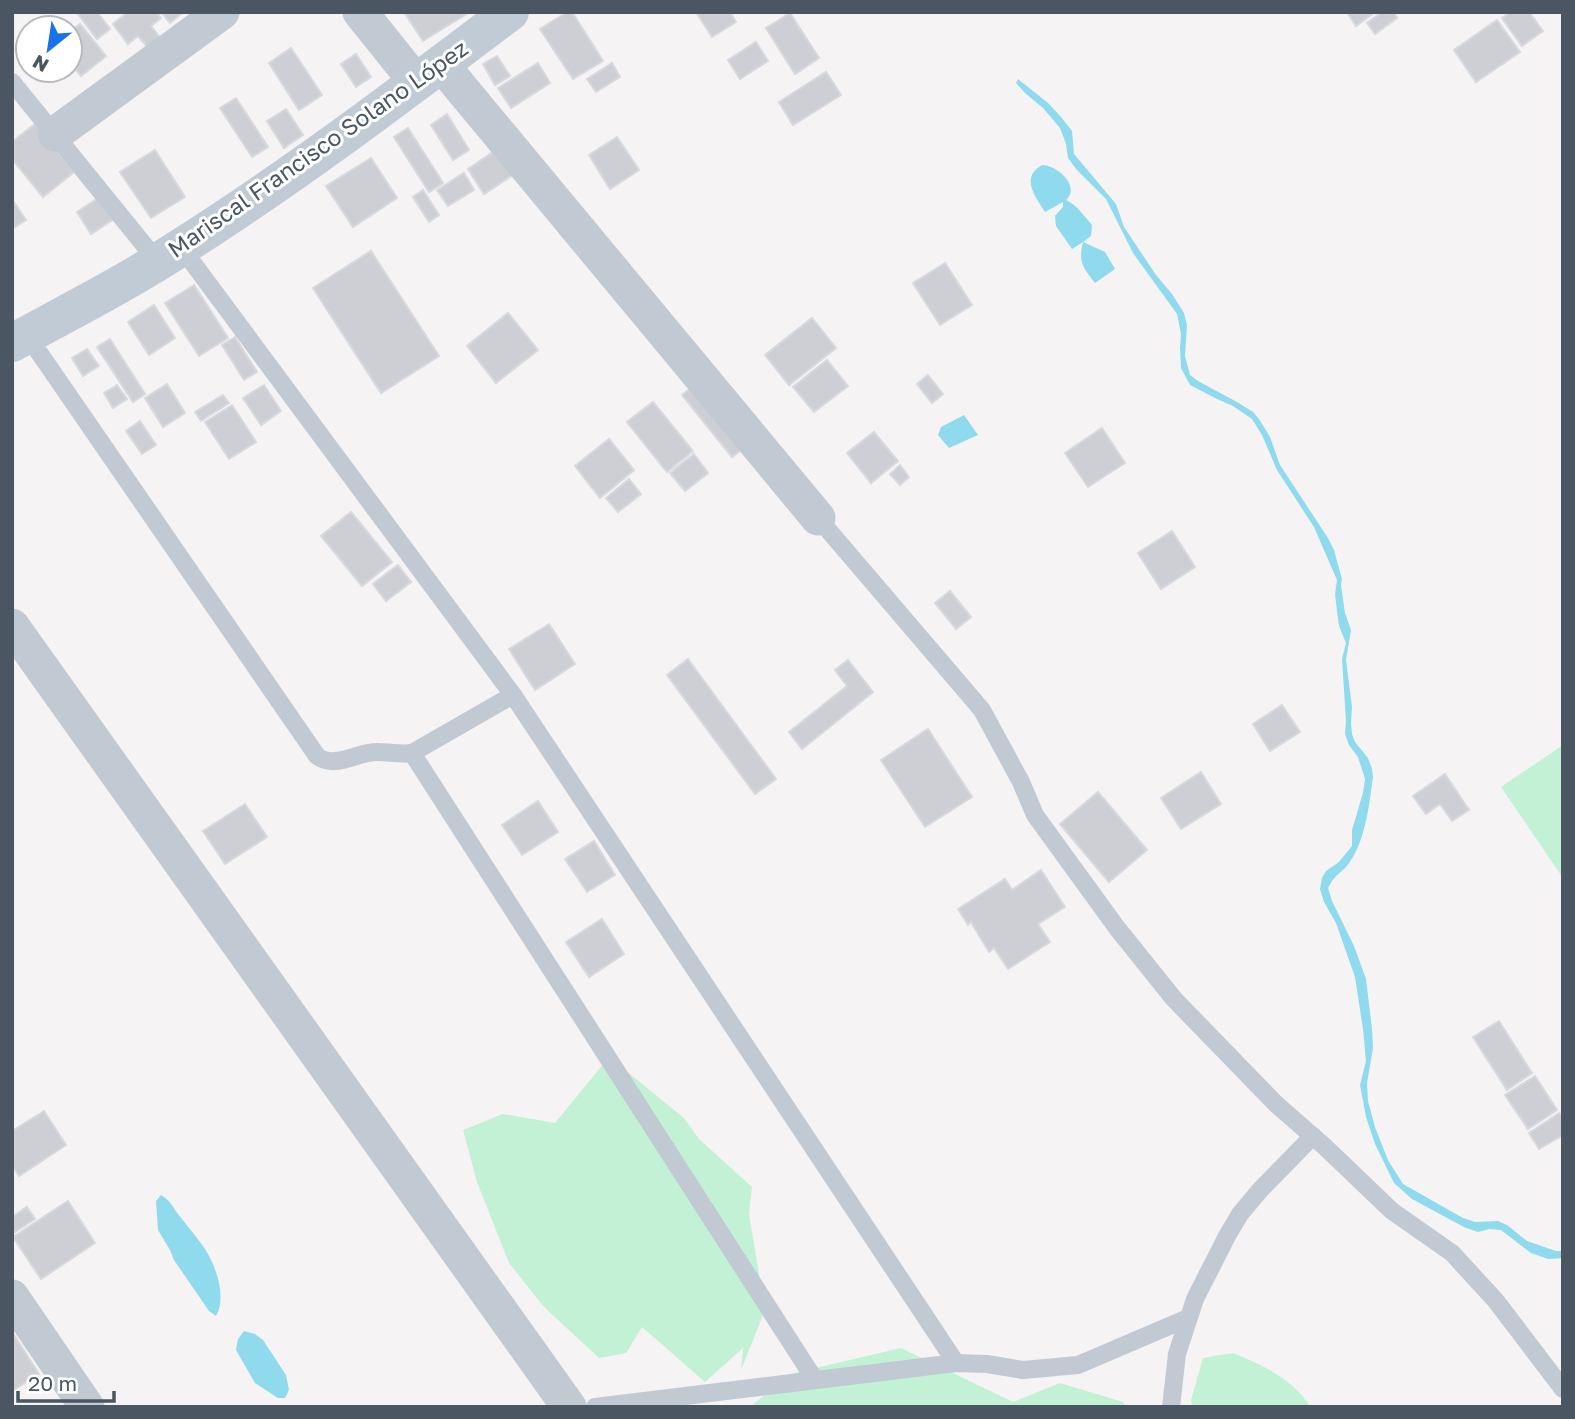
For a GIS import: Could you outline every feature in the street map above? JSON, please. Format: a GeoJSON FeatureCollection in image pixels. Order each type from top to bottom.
{"type":"FeatureCollection","features":[{"type":"Feature","properties":{"kind":"main road","name":"Mariscal Francisco Solano López"},"geometry":{"type":"LineString","coordinates":[[19,339],[170,254],[250,202],[429,74],[510,12]]}},
{"type":"Feature","properties":{"kind":"street"},"geometry":{"type":"LineString","coordinates":[[55,134],[222,12]]}},
{"type":"Feature","properties":{"kind":"street"},"geometry":{"type":"LineString","coordinates":[[360,12],[429,74],[818,518]]}},
{"type":"Feature","properties":{"kind":"street"},"geometry":{"type":"LineString","coordinates":[[12,626],[569,1407]]}},
{"type":"Feature","properties":{"kind":"street"},"geometry":{"type":"LineString","coordinates":[[12,1297],[87,1407]]}},
{"type":"Feature","properties":{"kind":"lane"},"geometry":{"type":"LineString","coordinates":[[12,82],[55,134],[170,254],[513,695],[956,1363]]}},
{"type":"Feature","properties":{"kind":"lane"},"geometry":{"type":"LineString","coordinates":[[19,339],[323,761],[334,762],[374,751],[412,753],[513,695]]}},
{"type":"Feature","properties":{"kind":"lane"},"geometry":{"type":"LineString","coordinates":[[818,518],[982,710],[1021,782],[1035,815],[1117,928],[1174,999],[1276,1104],[1392,1211],[1452,1253],[1496,1301],[1563,1389]]}},
{"type":"Feature","properties":{"kind":"lane"},"geometry":{"type":"LineString","coordinates":[[412,753],[814,1380]]}},
{"type":"Feature","properties":{"kind":"lane"},"geometry":{"type":"LineString","coordinates":[[1171,1407],[1177,1354],[1188,1318],[1227,1236],[1240,1214],[1261,1189],[1313,1136]]}},
{"type":"Feature","properties":{"kind":"lane"},"geometry":{"type":"LineString","coordinates":[[595,1407],[956,1363],[987,1364],[1023,1370],[1078,1364],[1188,1318]]}},
{"type":"Feature","properties":{"kind":"green space"},"geometry":{"type":"Polygon","coordinates":[[[1563,745],[1563,878],[1501,787],[1563,745]]]}},
{"type":"Feature","properties":{"kind":"green space"},"geometry":{"type":"Polygon","coordinates":[[[609,1057],[684,1118],[699,1139],[752,1187],[749,1214],[765,1310],[741,1370],[743,1348],[705,1382],[642,1327],[626,1353],[599,1358],[544,1307],[509,1263],[477,1182],[463,1130],[503,1114],[555,1123],[609,1057]]]}},
{"type":"Feature","properties":{"kind":"green space"},"geometry":{"type":"Polygon","coordinates":[[[901,1348],[1013,1402],[1060,1383],[1123,1402],[1125,1407],[750,1407],[790,1374],[901,1348]]]}},
{"type":"Feature","properties":{"kind":"green space"},"geometry":{"type":"Polygon","coordinates":[[[1233,1353],[1266,1368],[1286,1381],[1304,1397],[1310,1407],[1192,1407],[1191,1400],[1203,1358],[1233,1353]]]}},
{"type":"Feature","properties":{"kind":"water"},"geometry":{"type":"Polygon","coordinates":[[[1018,79],[1048,103],[1072,131],[1074,154],[1116,204],[1124,227],[1184,313],[1187,325],[1185,356],[1190,375],[1253,412],[1259,419],[1270,437],[1280,465],[1334,550],[1342,579],[1345,613],[1351,630],[1346,660],[1352,707],[1352,734],[1368,758],[1373,777],[1358,848],[1328,888],[1366,979],[1373,1048],[1367,1083],[1368,1101],[1388,1160],[1403,1184],[1463,1218],[1475,1222],[1498,1221],[1527,1241],[1563,1251],[1563,1258],[1548,1259],[1531,1253],[1501,1230],[1478,1232],[1464,1227],[1412,1199],[1394,1183],[1375,1144],[1360,1085],[1366,1061],[1355,977],[1336,923],[1320,889],[1326,871],[1339,862],[1352,846],[1352,830],[1365,779],[1358,757],[1345,734],[1342,659],[1346,643],[1339,626],[1335,594],[1337,580],[1314,527],[1277,470],[1252,419],[1233,406],[1190,385],[1181,368],[1181,334],[1177,314],[1133,253],[1106,199],[1068,158],[1060,128],[1016,83],[1018,79]]]}},
{"type":"Feature","properties":{"kind":"water"},"geometry":{"type":"Polygon","coordinates":[[[1042,165],[1054,168],[1065,177],[1071,189],[1066,200],[1092,225],[1091,236],[1072,249],[1056,226],[1055,216],[1063,207],[1063,202],[1045,212],[1032,187],[1032,176],[1042,165]]]}},
{"type":"Feature","properties":{"kind":"water"},"geometry":{"type":"Polygon","coordinates":[[[1083,242],[1105,252],[1115,269],[1095,283],[1083,264],[1083,242]]]}},
{"type":"Feature","properties":{"kind":"water"},"geometry":{"type":"Polygon","coordinates":[[[964,415],[978,435],[949,448],[938,435],[941,427],[964,415]]]}},
{"type":"Feature","properties":{"kind":"water"},"geometry":{"type":"Polygon","coordinates":[[[161,1195],[169,1201],[199,1240],[213,1264],[220,1291],[216,1316],[209,1311],[174,1260],[158,1230],[156,1201],[161,1195]]]}},
{"type":"Feature","properties":{"kind":"water"},"geometry":{"type":"Polygon","coordinates":[[[244,1331],[263,1340],[286,1375],[289,1390],[285,1398],[278,1398],[255,1383],[236,1350],[238,1339],[244,1331]]]}},
{"type":"Feature","properties":{"kind":"building"},"geometry":{"type":"Polygon","coordinates":[[[97,12],[110,29],[97,39],[84,22],[84,14],[78,14],[97,12]]]}},
{"type":"Feature","properties":{"kind":"building"},"geometry":{"type":"Polygon","coordinates":[[[128,12],[156,12],[161,18],[151,26],[162,40],[150,50],[138,36],[128,44],[113,24],[128,12]]]}},
{"type":"Feature","properties":{"kind":"building"},"geometry":{"type":"Polygon","coordinates":[[[161,12],[183,12],[170,23],[161,12]]]}},
{"type":"Feature","properties":{"kind":"building"},"geometry":{"type":"Polygon","coordinates":[[[404,12],[468,12],[468,13],[423,41],[404,12]]]}},
{"type":"Feature","properties":{"kind":"building"},"geometry":{"type":"Polygon","coordinates":[[[567,12],[572,12],[603,61],[573,79],[540,29],[567,12]]]}},
{"type":"Feature","properties":{"kind":"building"},"geometry":{"type":"Polygon","coordinates":[[[696,12],[730,12],[736,22],[712,37],[696,12]]]}},
{"type":"Feature","properties":{"kind":"building"},"geometry":{"type":"Polygon","coordinates":[[[1347,12],[1375,12],[1356,26],[1347,12]]]}},
{"type":"Feature","properties":{"kind":"building"},"geometry":{"type":"Polygon","coordinates":[[[1382,12],[1393,12],[1397,18],[1375,34],[1367,23],[1382,12]]]}},
{"type":"Feature","properties":{"kind":"building"},"geometry":{"type":"Polygon","coordinates":[[[1510,12],[1529,12],[1543,31],[1522,46],[1502,18],[1510,12]]]}},
{"type":"Feature","properties":{"kind":"building"},"geometry":{"type":"Polygon","coordinates":[[[790,13],[819,58],[795,74],[766,28],[790,13]]]}},
{"type":"Feature","properties":{"kind":"building"},"geometry":{"type":"Polygon","coordinates":[[[1497,20],[1520,52],[1476,82],[1454,50],[1497,20]]]}},
{"type":"Feature","properties":{"kind":"building"},"geometry":{"type":"Polygon","coordinates":[[[84,29],[106,56],[84,74],[84,29]]]}},
{"type":"Feature","properties":{"kind":"building"},"geometry":{"type":"Polygon","coordinates":[[[756,42],[768,61],[740,79],[728,60],[756,42]]]}},
{"type":"Feature","properties":{"kind":"building"},"geometry":{"type":"Polygon","coordinates":[[[291,48],[322,95],[299,110],[269,63],[291,48]]]}},
{"type":"Feature","properties":{"kind":"building"},"geometry":{"type":"Polygon","coordinates":[[[356,54],[371,77],[356,87],[341,64],[356,54]]]}},
{"type":"Feature","properties":{"kind":"building"},"geometry":{"type":"Polygon","coordinates":[[[497,56],[510,76],[495,85],[483,64],[497,56]]]}},
{"type":"Feature","properties":{"kind":"building"},"geometry":{"type":"Polygon","coordinates":[[[538,63],[550,83],[511,108],[498,88],[538,63]]]}},
{"type":"Feature","properties":{"kind":"building"},"geometry":{"type":"Polygon","coordinates":[[[612,63],[620,77],[596,92],[587,79],[612,63]]]}},
{"type":"Feature","properties":{"kind":"building"},"geometry":{"type":"Polygon","coordinates":[[[826,72],[841,95],[793,125],[779,102],[826,72]]]}},
{"type":"Feature","properties":{"kind":"building"},"geometry":{"type":"Polygon","coordinates":[[[236,98],[268,147],[252,157],[220,108],[236,98]]]}},
{"type":"Feature","properties":{"kind":"building"},"geometry":{"type":"Polygon","coordinates":[[[286,109],[303,135],[284,148],[267,121],[286,109]]]}},
{"type":"Feature","properties":{"kind":"building"},"geometry":{"type":"Polygon","coordinates":[[[447,114],[469,150],[453,160],[431,125],[447,114]]]}},
{"type":"Feature","properties":{"kind":"building"},"geometry":{"type":"Polygon","coordinates":[[[35,124],[74,172],[43,197],[12,159],[12,142],[35,124]]]}},
{"type":"Feature","properties":{"kind":"building"},"geometry":{"type":"Polygon","coordinates":[[[408,128],[443,183],[429,192],[394,137],[408,128]]]}},
{"type":"Feature","properties":{"kind":"building"},"geometry":{"type":"Polygon","coordinates":[[[617,137],[639,170],[610,189],[589,155],[617,137]]]}},
{"type":"Feature","properties":{"kind":"building"},"geometry":{"type":"Polygon","coordinates":[[[155,150],[185,197],[151,218],[120,172],[155,150]]]}},
{"type":"Feature","properties":{"kind":"building"},"geometry":{"type":"Polygon","coordinates":[[[496,150],[513,175],[484,194],[468,169],[496,150]]]}},
{"type":"Feature","properties":{"kind":"building"},"geometry":{"type":"Polygon","coordinates":[[[371,158],[397,198],[353,227],[326,186],[371,158]]]}},
{"type":"Feature","properties":{"kind":"building"},"geometry":{"type":"Polygon","coordinates":[[[464,173],[474,190],[448,206],[437,190],[464,173]]]}},
{"type":"Feature","properties":{"kind":"building"},"geometry":{"type":"Polygon","coordinates":[[[423,190],[439,215],[429,222],[413,197],[423,190]]]}},
{"type":"Feature","properties":{"kind":"building"},"geometry":{"type":"Polygon","coordinates":[[[100,197],[114,219],[91,234],[77,212],[100,197]]]}},
{"type":"Feature","properties":{"kind":"building"},"geometry":{"type":"Polygon","coordinates":[[[12,199],[26,220],[12,229],[12,199]]]}},
{"type":"Feature","properties":{"kind":"building"},"geometry":{"type":"Polygon","coordinates":[[[371,251],[439,356],[381,393],[313,288],[371,251]]]}},
{"type":"Feature","properties":{"kind":"building"},"geometry":{"type":"Polygon","coordinates":[[[945,263],[972,305],[940,325],[913,283],[945,263]]]}},
{"type":"Feature","properties":{"kind":"building"},"geometry":{"type":"Polygon","coordinates":[[[194,285],[228,338],[199,356],[165,303],[194,285]]]}},
{"type":"Feature","properties":{"kind":"building"},"geometry":{"type":"Polygon","coordinates":[[[154,305],[175,338],[149,355],[128,322],[154,305]]]}},
{"type":"Feature","properties":{"kind":"building"},"geometry":{"type":"Polygon","coordinates":[[[508,313],[538,350],[496,383],[467,346],[508,313]]]}},
{"type":"Feature","properties":{"kind":"building"},"geometry":{"type":"Polygon","coordinates":[[[812,318],[836,348],[789,385],[765,355],[812,318]]]}},
{"type":"Feature","properties":{"kind":"building"},"geometry":{"type":"Polygon","coordinates":[[[235,337],[257,372],[244,380],[222,345],[235,337]]]}},
{"type":"Feature","properties":{"kind":"building"},"geometry":{"type":"Polygon","coordinates":[[[110,339],[145,394],[133,402],[97,347],[110,339]]]}},
{"type":"Feature","properties":{"kind":"building"},"geometry":{"type":"Polygon","coordinates":[[[87,349],[99,366],[83,376],[72,358],[87,349]]]}},
{"type":"Feature","properties":{"kind":"building"},"geometry":{"type":"Polygon","coordinates":[[[827,360],[848,386],[814,412],[793,387],[827,360]]]}},
{"type":"Feature","properties":{"kind":"building"},"geometry":{"type":"Polygon","coordinates":[[[928,375],[943,394],[932,403],[917,384],[928,375]]]}},
{"type":"Feature","properties":{"kind":"building"},"geometry":{"type":"Polygon","coordinates":[[[167,384],[185,413],[163,427],[145,398],[167,384]]]}},
{"type":"Feature","properties":{"kind":"building"},"geometry":{"type":"Polygon","coordinates":[[[117,385],[127,399],[113,408],[104,393],[117,385]]]}},
{"type":"Feature","properties":{"kind":"building"},"geometry":{"type":"Polygon","coordinates":[[[264,385],[281,411],[261,425],[243,398],[264,385]]]}},
{"type":"Feature","properties":{"kind":"building"},"geometry":{"type":"Polygon","coordinates":[[[691,388],[741,450],[732,457],[682,395],[691,388]]]}},
{"type":"Feature","properties":{"kind":"building"},"geometry":{"type":"Polygon","coordinates":[[[223,395],[229,403],[201,421],[195,412],[223,395]]]}},
{"type":"Feature","properties":{"kind":"building"},"geometry":{"type":"Polygon","coordinates":[[[653,402],[693,451],[667,472],[627,422],[653,402]]]}},
{"type":"Feature","properties":{"kind":"building"},"geometry":{"type":"Polygon","coordinates":[[[232,405],[256,442],[229,459],[205,422],[232,405]]]}},
{"type":"Feature","properties":{"kind":"building"},"geometry":{"type":"Polygon","coordinates":[[[140,421],[156,445],[142,454],[126,431],[140,421]]]}},
{"type":"Feature","properties":{"kind":"building"},"geometry":{"type":"Polygon","coordinates":[[[1102,428],[1125,463],[1088,487],[1065,453],[1102,428]]]}},
{"type":"Feature","properties":{"kind":"building"},"geometry":{"type":"Polygon","coordinates":[[[874,432],[898,461],[871,483],[847,453],[874,432]]]}},
{"type":"Feature","properties":{"kind":"building"},"geometry":{"type":"Polygon","coordinates":[[[609,439],[634,470],[600,498],[575,466],[609,439]]]}},
{"type":"Feature","properties":{"kind":"building"},"geometry":{"type":"Polygon","coordinates":[[[694,454],[708,473],[685,491],[670,473],[694,454]]]}},
{"type":"Feature","properties":{"kind":"building"},"geometry":{"type":"Polygon","coordinates":[[[900,465],[909,477],[900,485],[890,474],[900,465]]]}},
{"type":"Feature","properties":{"kind":"building"},"geometry":{"type":"Polygon","coordinates":[[[629,479],[641,494],[618,512],[606,498],[629,479]]]}},
{"type":"Feature","properties":{"kind":"building"},"geometry":{"type":"Polygon","coordinates":[[[351,512],[392,562],[362,586],[321,536],[351,512]]]}},
{"type":"Feature","properties":{"kind":"building"},"geometry":{"type":"Polygon","coordinates":[[[1172,531],[1195,567],[1161,589],[1138,553],[1172,531]]]}},
{"type":"Feature","properties":{"kind":"building"},"geometry":{"type":"Polygon","coordinates":[[[398,565],[411,582],[386,601],[373,584],[398,565]]]}},
{"type":"Feature","properties":{"kind":"building"},"geometry":{"type":"Polygon","coordinates":[[[950,591],[971,617],[956,629],[935,603],[950,591]]]}},
{"type":"Feature","properties":{"kind":"building"},"geometry":{"type":"Polygon","coordinates":[[[549,624],[575,664],[535,690],[509,649],[549,624]]]}},
{"type":"Feature","properties":{"kind":"building"},"geometry":{"type":"Polygon","coordinates":[[[688,659],[776,779],[755,794],[667,675],[688,659]]]}},
{"type":"Feature","properties":{"kind":"building"},"geometry":{"type":"Polygon","coordinates":[[[848,660],[873,692],[802,749],[789,732],[847,686],[835,670],[848,660]]]}},
{"type":"Feature","properties":{"kind":"building"},"geometry":{"type":"Polygon","coordinates":[[[1282,705],[1300,732],[1270,751],[1253,724],[1282,705]]]}},
{"type":"Feature","properties":{"kind":"building"},"geometry":{"type":"Polygon","coordinates":[[[928,729],[972,797],[925,827],[881,760],[928,729]]]}},
{"type":"Feature","properties":{"kind":"building"},"geometry":{"type":"Polygon","coordinates":[[[1201,772],[1221,804],[1181,829],[1161,798],[1201,772]]]}},
{"type":"Feature","properties":{"kind":"building"},"geometry":{"type":"Polygon","coordinates":[[[1445,774],[1469,810],[1452,821],[1440,804],[1426,814],[1413,796],[1445,774]]]}},
{"type":"Feature","properties":{"kind":"building"},"geometry":{"type":"Polygon","coordinates":[[[1098,792],[1147,850],[1109,882],[1060,824],[1098,792]]]}},
{"type":"Feature","properties":{"kind":"building"},"geometry":{"type":"Polygon","coordinates":[[[538,801],[558,832],[522,855],[502,825],[538,801]]]}},
{"type":"Feature","properties":{"kind":"building"},"geometry":{"type":"Polygon","coordinates":[[[245,804],[267,837],[225,864],[203,831],[245,804]]]}},
{"type":"Feature","properties":{"kind":"building"},"geometry":{"type":"Polygon","coordinates":[[[594,841],[615,875],[587,892],[565,859],[594,841]]]}},
{"type":"Feature","properties":{"kind":"building"},"geometry":{"type":"Polygon","coordinates":[[[1041,870],[1065,907],[1038,924],[1050,942],[1008,969],[994,948],[989,952],[971,922],[968,925],[958,909],[1005,879],[1012,890],[1041,870]]]}},
{"type":"Feature","properties":{"kind":"building"},"geometry":{"type":"Polygon","coordinates":[[[602,919],[624,954],[589,977],[566,942],[602,919]]]}},
{"type":"Feature","properties":{"kind":"building"},"geometry":{"type":"Polygon","coordinates":[[[1499,1021],[1532,1073],[1507,1090],[1473,1037],[1499,1021]]]}},
{"type":"Feature","properties":{"kind":"building"},"geometry":{"type":"Polygon","coordinates":[[[1535,1076],[1557,1110],[1528,1129],[1505,1095],[1535,1076]]]}},
{"type":"Feature","properties":{"kind":"building"},"geometry":{"type":"Polygon","coordinates":[[[44,1111],[66,1145],[19,1176],[12,1165],[12,1131],[44,1111]]]}},
{"type":"Feature","properties":{"kind":"building"},"geometry":{"type":"Polygon","coordinates":[[[1559,1113],[1563,1118],[1563,1135],[1539,1149],[1529,1133],[1559,1113]]]}},
{"type":"Feature","properties":{"kind":"building"},"geometry":{"type":"Polygon","coordinates":[[[68,1201],[95,1243],[41,1279],[13,1237],[68,1201]]]}},
{"type":"Feature","properties":{"kind":"building"},"geometry":{"type":"Polygon","coordinates":[[[27,1207],[35,1219],[12,1234],[12,1217],[27,1207]]]}},
{"type":"Feature","properties":{"kind":"building"},"geometry":{"type":"Polygon","coordinates":[[[12,1332],[39,1374],[12,1391],[12,1332]]]}}]}
